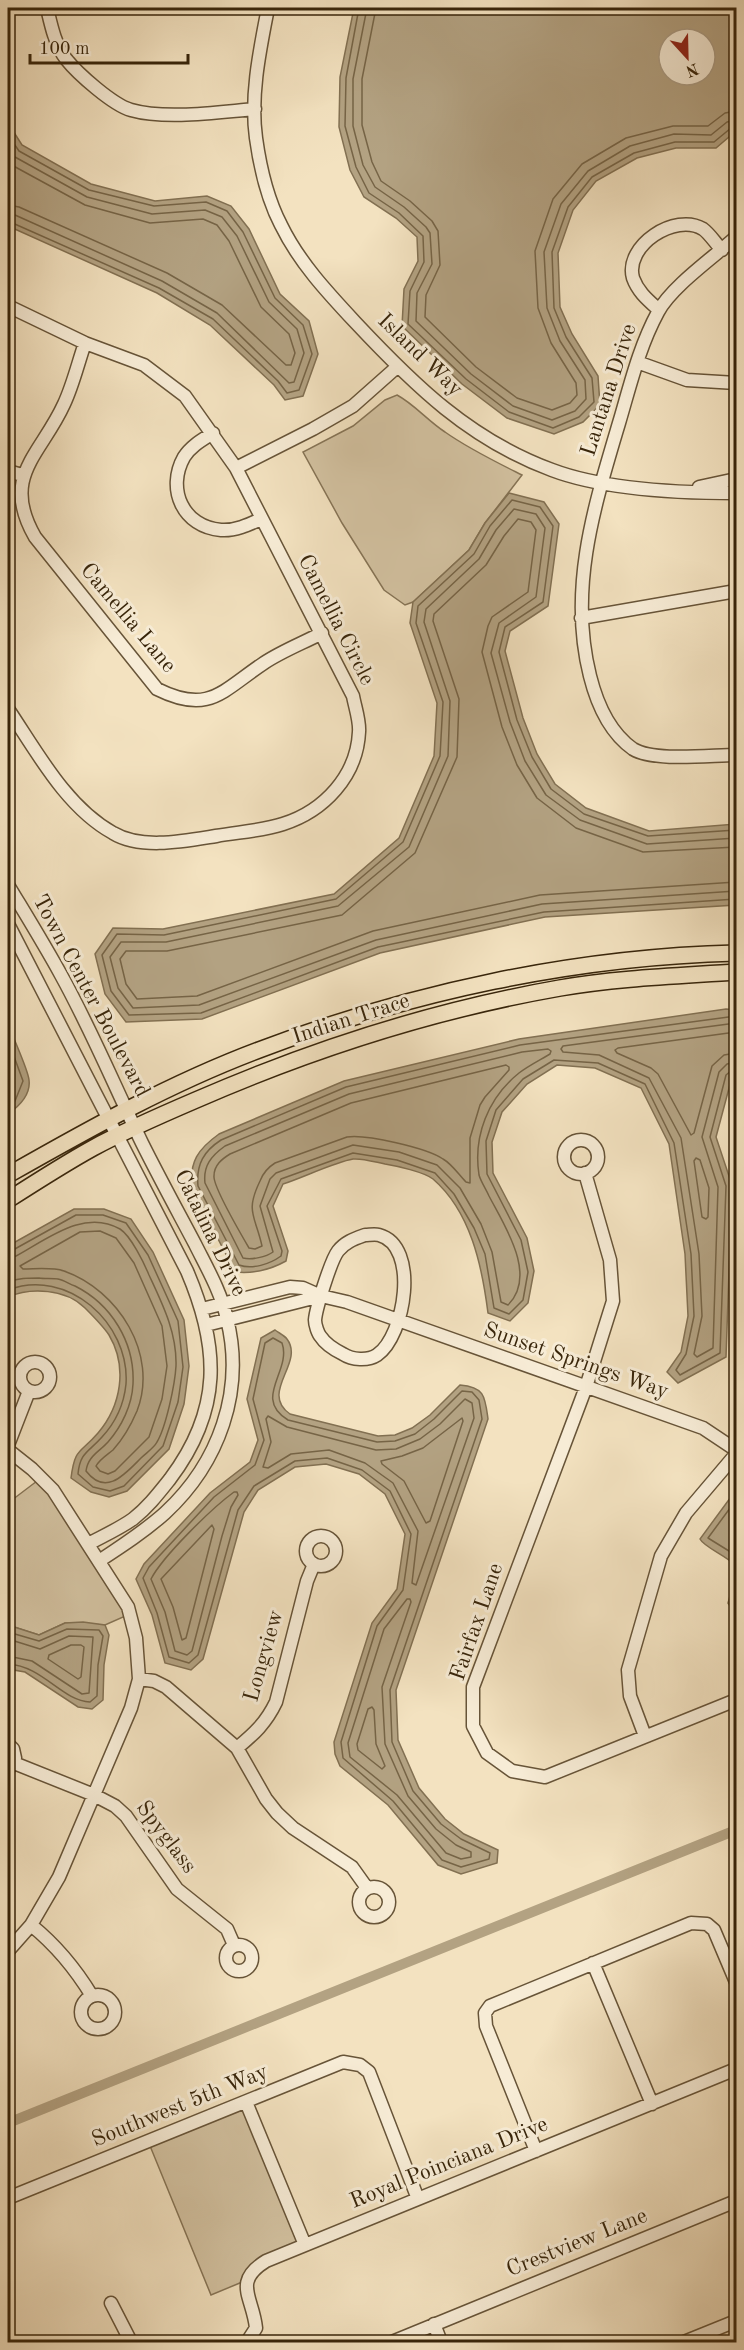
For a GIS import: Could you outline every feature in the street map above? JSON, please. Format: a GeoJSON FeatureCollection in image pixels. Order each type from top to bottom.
{"type":"FeatureCollection","features":[{"type":"Feature","properties":{"kind":"main road","name":"Indian Trace"},"geometry":{"type":"LineString","coordinates":[[8,1175],[128,1109],[258,1050],[346,1019],[480,984],[557,970],[673,955],[736,953]]}},
{"type":"Feature","properties":{"kind":"main road","name":"Indian Trace"},"geometry":{"type":"LineString","coordinates":[[8,1200],[135,1127],[249,1077],[354,1038],[479,1004],[573,987],[659,977],[736,972]]}},
{"type":"Feature","properties":{"kind":"street"},"geometry":{"type":"LineString","coordinates":[[47,8],[52,32],[65,58],[98,90],[129,110],[149,113],[196,113],[255,109]]}},
{"type":"Feature","properties":{"kind":"street","name":"Island Way"},"geometry":{"type":"LineString","coordinates":[[268,8],[260,50],[255,109],[256,137],[266,183],[280,224],[304,263],[397,367],[467,427],[503,449],[554,471],[601,483],[736,493]]}},
{"type":"Feature","properties":{"kind":"street"},"geometry":{"type":"LineString","coordinates":[[658,310],[640,293],[632,275],[635,257],[649,238],[669,226],[689,224],[704,230],[722,250]]}},
{"type":"Feature","properties":{"kind":"street","name":"Lantana Drive"},"geometry":{"type":"LineString","coordinates":[[736,237],[676,290],[658,310],[637,362],[601,483],[585,555],[580,590],[586,660],[597,702],[618,735],[635,750],[665,757],[736,755]]}},
{"type":"Feature","properties":{"kind":"street","name":"Camellia Circle"},"geometry":{"type":"LineString","coordinates":[[8,306],[85,343],[144,365],[185,396],[236,468],[353,696],[360,731],[351,768],[332,796],[309,813],[282,824],[180,842],[144,842],[114,835],[90,817],[66,792],[8,709]]}},
{"type":"Feature","properties":{"kind":"street","name":"Camellia Lane"},"geometry":{"type":"LineString","coordinates":[[85,343],[64,404],[50,430],[32,453],[22,475],[20,503],[30,530],[157,689],[174,698],[191,702],[213,698],[266,662],[322,633]]}},
{"type":"Feature","properties":{"kind":"street"},"geometry":{"type":"LineString","coordinates":[[637,362],[687,380],[736,383]]}},
{"type":"Feature","properties":{"kind":"street"},"geometry":{"type":"LineString","coordinates":[[236,468],[313,429],[352,406],[397,367]]}},
{"type":"Feature","properties":{"kind":"street"},"geometry":{"type":"LineString","coordinates":[[213,433],[194,445],[183,458],[175,489],[181,503],[190,517],[204,526],[222,530],[241,528],[261,519]]}},
{"type":"Feature","properties":{"kind":"street"},"geometry":{"type":"LineString","coordinates":[[8,471],[22,475]]}},
{"type":"Feature","properties":{"kind":"street","name":"Island Way"},"geometry":{"type":"LineString","coordinates":[[683,490],[736,478]]}},
{"type":"Feature","properties":{"kind":"street"},"geometry":{"type":"LineString","coordinates":[[581,618],[736,591]]}},
{"type":"Feature","properties":{"kind":"street","name":"Town Center Boulevard"},"geometry":{"type":"LineString","coordinates":[[8,885],[62,976],[135,1127]]}},
{"type":"Feature","properties":{"kind":"street","name":"Town Center Boulevard"},"geometry":{"type":"LineString","coordinates":[[8,924],[116,1137]]}},
{"type":"Feature","properties":{"kind":"street","name":"Catalina Drive"},"geometry":{"type":"LineString","coordinates":[[99,1561],[140,1533],[186,1492],[213,1451],[227,1417],[232,1383],[227,1320],[222,1303],[212,1278],[135,1127]]}},
{"type":"Feature","properties":{"kind":"street","name":"Catalina Drive"},"geometry":{"type":"LineString","coordinates":[[88,1544],[132,1520],[153,1502],[183,1461],[192,1443],[206,1408],[211,1381],[211,1358],[202,1309],[187,1271],[116,1137]]}},
{"type":"Feature","properties":{"kind":"street","name":"Fairfax Lane"},"geometry":{"type":"LineString","coordinates":[[585,1173],[610,1260],[613,1301],[586,1387],[473,1687],[473,1726],[487,1753],[512,1771],[545,1777],[736,1700]]}},
{"type":"Feature","properties":{"kind":"street"},"geometry":{"type":"LineString","coordinates":[[365,1234],[380,1235],[394,1245],[402,1261],[405,1282],[398,1320],[392,1335],[379,1354],[366,1359],[348,1357],[333,1349],[320,1337],[315,1321],[321,1296],[336,1253],[347,1242],[365,1234]]}},
{"type":"Feature","properties":{"kind":"street","name":"Sunset Springs Way"},"geometry":{"type":"LineString","coordinates":[[202,1309],[290,1287],[303,1288],[703,1428],[736,1450]]}},
{"type":"Feature","properties":{"kind":"street","name":"Sunset Springs Way"},"geometry":{"type":"LineString","coordinates":[[206,1325],[321,1296]]}},
{"type":"Feature","properties":{"kind":"street"},"geometry":{"type":"LineString","coordinates":[[8,1445],[29,1391]]}},
{"type":"Feature","properties":{"kind":"street"},"geometry":{"type":"LineString","coordinates":[[192,1443],[213,1451]]}},
{"type":"Feature","properties":{"kind":"street"},"geometry":{"type":"LineString","coordinates":[[8,1450],[33,1469],[53,1490],[128,1607],[136,1638],[140,1679],[131,1708],[59,1877],[31,1925],[8,1951]]}},
{"type":"Feature","properties":{"kind":"street"},"geometry":{"type":"LineString","coordinates":[[645,1736],[630,1696],[628,1670],[661,1556],[686,1513],[736,1454]]}},
{"type":"Feature","properties":{"kind":"street","name":"Catalina Drive"},"geometry":{"type":"LineString","coordinates":[[88,1544],[163,1487]]}},
{"type":"Feature","properties":{"kind":"street"},"geometry":{"type":"LineString","coordinates":[[132,1520],[140,1533]]}},
{"type":"Feature","properties":{"kind":"street","name":"Longview"},"geometry":{"type":"LineString","coordinates":[[237,1749],[267,1720],[276,1702],[306,1581],[314,1564]]}},
{"type":"Feature","properties":{"kind":"street"},"geometry":{"type":"LineString","coordinates":[[140,1679],[166,1687],[237,1749],[266,1799],[277,1813],[294,1828],[352,1867],[367,1888]]}},
{"type":"Feature","properties":{"kind":"street","name":"Spyglass"},"geometry":{"type":"LineString","coordinates":[[8,1744],[15,1753],[11,1766],[94,1795],[115,1806],[126,1816],[177,1889],[227,1929],[234,1945]]}},
{"type":"Feature","properties":{"kind":"street"},"geometry":{"type":"LineString","coordinates":[[536,2151],[486,2026],[485,2013],[490,2006],[691,1923],[707,1924],[718,1937],[736,1982]]}},
{"type":"Feature","properties":{"kind":"street"},"geometry":{"type":"LineString","coordinates":[[31,1925],[54,1944],[74,1967],[92,1996]]}},
{"type":"Feature","properties":{"kind":"street"},"geometry":{"type":"LineString","coordinates":[[593,1963],[652,2104]]}},
{"type":"Feature","properties":{"kind":"street","name":"Southwest 5th Way"},"geometry":{"type":"LineString","coordinates":[[8,2199],[343,2062],[360,2065],[369,2072],[418,2199]]}},
{"type":"Feature","properties":{"kind":"street","name":"Royal Poinciana Drive"},"geometry":{"type":"LineString","coordinates":[[247,2343],[256,2328],[247,2292],[247,2280],[254,2269],[266,2261],[736,2069]]}},
{"type":"Feature","properties":{"kind":"street"},"geometry":{"type":"LineString","coordinates":[[246,2102],[305,2245]]}},
{"type":"Feature","properties":{"kind":"street","name":"Crestview Lane"},"geometry":{"type":"LineString","coordinates":[[392,2343],[736,2201]]}},
{"type":"Feature","properties":{"kind":"street"},"geometry":{"type":"LineString","coordinates":[[111,2303],[131,2343]]}},
{"type":"Feature","properties":{"kind":"street"},"geometry":{"type":"LineString","coordinates":[[684,2343],[736,2321]]}},
{"type":"Feature","properties":{"kind":"street"},"geometry":{"type":"LineString","coordinates":[[434,2324],[441,2343]]}},
{"type":"Feature","properties":{"kind":"shaded area"},"geometry":{"type":"Polygon","coordinates":[[[397,395],[454,438],[522,475],[485,523],[469,550],[413,602],[405,605],[384,590],[342,523],[303,452],[353,426],[385,400],[397,395]]]}},
{"type":"Feature","properties":{"kind":"shaded area"},"geometry":{"type":"Polygon","coordinates":[[[41,1478],[130,1614],[105,1625],[65,1623],[39,1635],[8,1625],[8,1503],[41,1478]]]}},
{"type":"Feature","properties":{"kind":"shaded area"},"geometry":{"type":"Polygon","coordinates":[[[246,2102],[305,2245],[266,2261],[247,2280],[211,2295],[148,2141],[246,2102]]]}},
{"type":"Feature","properties":{"kind":"water"},"geometry":{"type":"Polygon","coordinates":[[[354,8],[736,8],[736,131],[716,148],[676,148],[637,158],[596,181],[573,210],[558,253],[560,307],[572,334],[598,376],[600,405],[583,422],[554,434],[507,418],[462,384],[402,326],[404,289],[418,261],[417,237],[396,218],[364,197],[350,170],[339,127],[340,77],[354,8]]]}},
{"type":"Feature","properties":{"kind":"water"},"geometry":{"type":"Polygon","coordinates":[[[8,123],[22,145],[91,184],[155,201],[207,196],[231,206],[249,229],[280,294],[309,321],[318,354],[303,396],[285,400],[274,385],[210,325],[157,293],[8,226],[8,123]]]}},
{"type":"Feature","properties":{"kind":"water"},"geometry":{"type":"Polygon","coordinates":[[[509,493],[544,502],[559,524],[548,606],[510,631],[505,651],[523,718],[537,754],[555,784],[586,808],[649,831],[736,824],[736,905],[545,917],[380,953],[202,1019],[126,1022],[105,994],[95,954],[113,928],[163,929],[334,894],[399,838],[434,756],[437,703],[410,623],[413,602],[469,550],[485,523],[509,493]]]}},
{"type":"Feature","properties":{"kind":"water"},"geometry":{"type":"Polygon","coordinates":[[[726,1009],[736,1010],[736,1074],[732,1077],[716,1137],[732,1185],[726,1357],[678,1383],[667,1372],[681,1352],[688,1316],[685,1254],[669,1144],[641,1088],[595,1068],[557,1065],[527,1084],[502,1112],[492,1142],[493,1173],[527,1238],[534,1271],[528,1303],[510,1321],[488,1313],[478,1259],[466,1224],[446,1192],[433,1179],[423,1174],[396,1166],[353,1159],[283,1184],[273,1206],[288,1251],[286,1261],[255,1272],[235,1272],[192,1188],[192,1171],[196,1157],[219,1134],[344,1081],[519,1039],[726,1009]]]}},
{"type":"Feature","properties":{"kind":"water"},"geometry":{"type":"Polygon","coordinates":[[[8,1023],[26,1068],[29,1085],[23,1100],[8,1114],[8,1023]]]}},
{"type":"Feature","properties":{"kind":"water"},"geometry":{"type":"Polygon","coordinates":[[[74,1209],[104,1209],[131,1219],[153,1252],[184,1320],[189,1366],[184,1404],[169,1449],[127,1491],[109,1497],[91,1492],[71,1478],[74,1461],[79,1452],[106,1422],[117,1399],[119,1360],[109,1335],[85,1308],[68,1297],[37,1291],[8,1297],[8,1246],[74,1209]]]}},
{"type":"Feature","properties":{"kind":"water"},"geometry":{"type":"Polygon","coordinates":[[[275,1330],[286,1338],[291,1348],[291,1358],[279,1396],[282,1405],[290,1414],[378,1436],[395,1435],[412,1428],[430,1415],[460,1385],[474,1388],[482,1394],[488,1419],[396,1690],[398,1740],[419,1788],[445,1819],[464,1834],[498,1850],[497,1863],[461,1874],[438,1865],[388,1805],[340,1766],[335,1754],[334,1742],[372,1623],[397,1589],[405,1534],[385,1494],[359,1474],[326,1464],[295,1467],[258,1490],[244,1512],[203,1659],[191,1670],[165,1663],[152,1615],[136,1579],[144,1564],[210,1493],[250,1462],[258,1440],[247,1399],[261,1338],[275,1330]]]}},
{"type":"Feature","properties":{"kind":"water"},"geometry":{"type":"Polygon","coordinates":[[[736,1490],[736,1610],[732,1609],[728,1603],[734,1581],[735,1565],[700,1539],[736,1490]]]}},
{"type":"Feature","properties":{"kind":"water"},"geometry":{"type":"Polygon","coordinates":[[[83,1622],[105,1625],[109,1635],[104,1665],[103,1700],[92,1709],[78,1707],[25,1672],[8,1669],[8,1625],[39,1635],[65,1623],[83,1622]]]}},
{"type":"Feature","properties":{"kind":"waterway"},"geometry":{"type":"LineString","coordinates":[[8,2123],[736,1830]]}}]}
